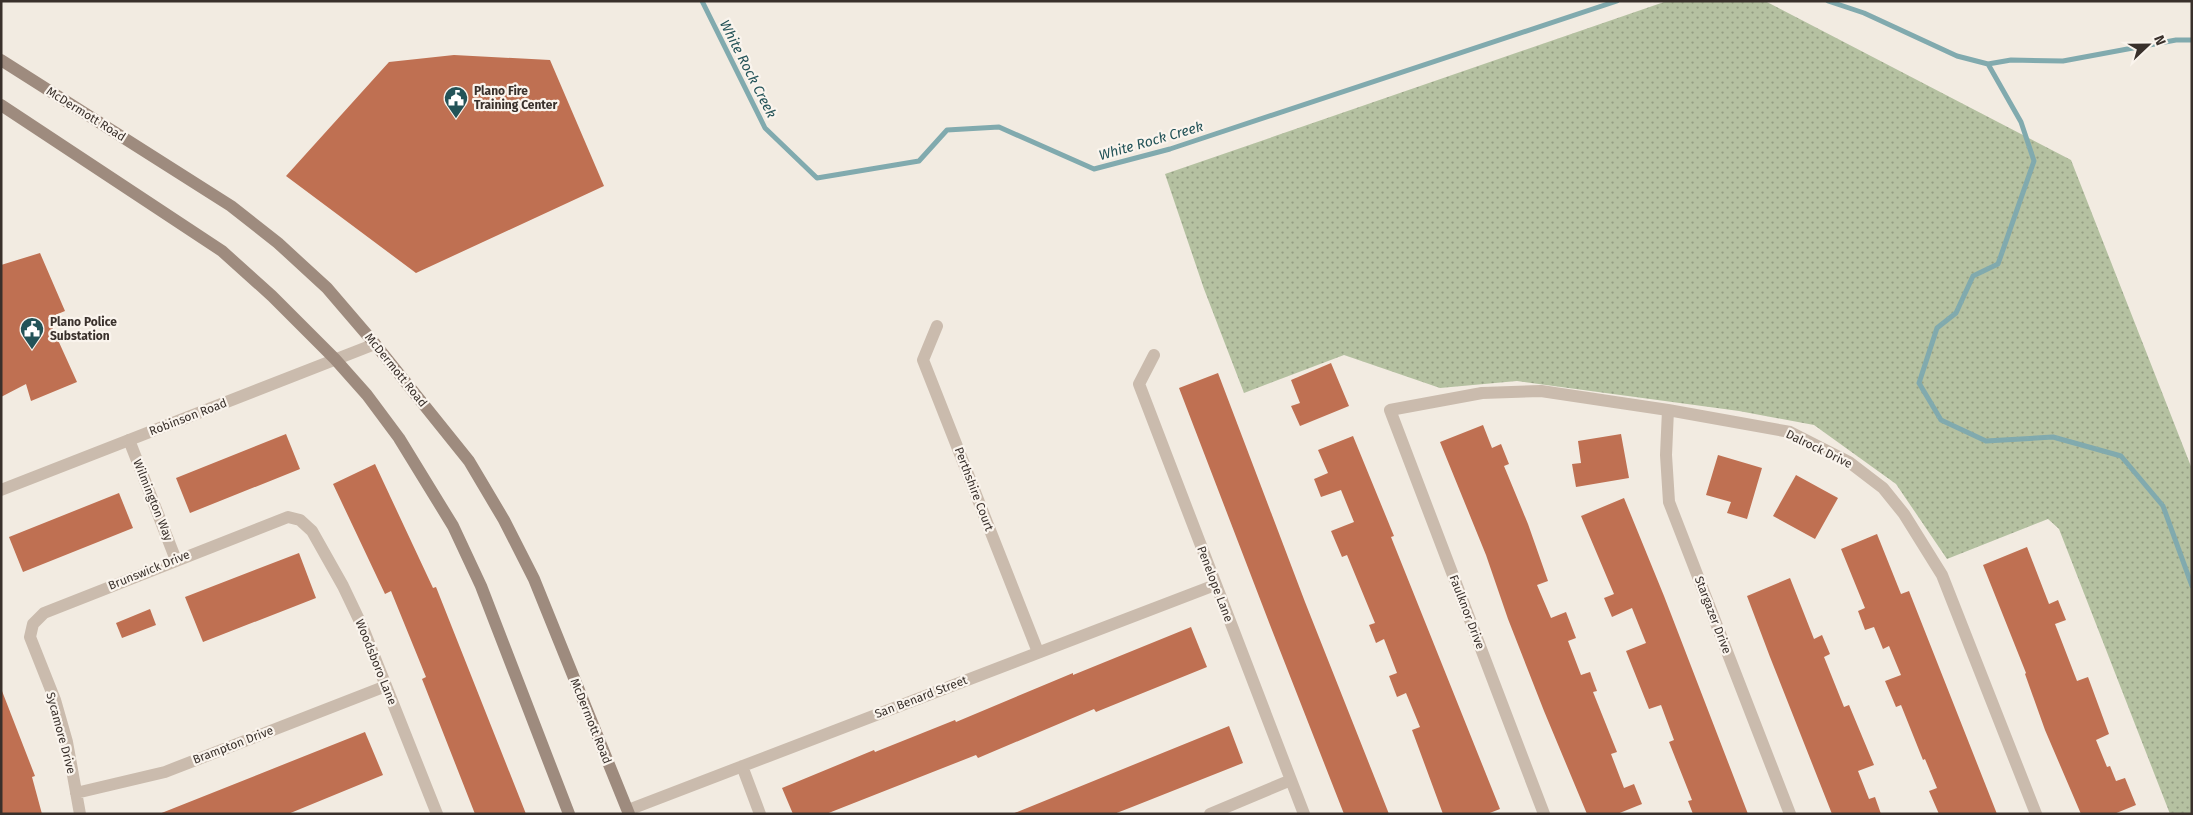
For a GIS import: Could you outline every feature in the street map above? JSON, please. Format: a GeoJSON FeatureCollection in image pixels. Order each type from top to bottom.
{"type":"FeatureCollection","features":[{"type":"Feature","properties":{"kind":"main road","name":"McDermott Road"},"geometry":{"type":"LineString","coordinates":[[1,60],[231,206],[278,243],[327,288],[375,344],[469,461],[504,520],[534,579],[625,813]]}},
{"type":"Feature","properties":{"kind":"main road"},"geometry":{"type":"LineString","coordinates":[[1,105],[222,252],[266,291],[335,359],[367,395],[399,438],[454,526],[481,586],[569,814]]}},
{"type":"Feature","properties":{"kind":"street","name":"Perthshire Court"},"geometry":{"type":"LineString","coordinates":[[938,326],[924,360],[1038,652]]}},
{"type":"Feature","properties":{"kind":"street","name":"Robinson Road"},"geometry":{"type":"LineString","coordinates":[[1,490],[375,344]]}},
{"type":"Feature","properties":{"kind":"street","name":"Penelope Lane"},"geometry":{"type":"LineString","coordinates":[[1154,355],[1139,384],[1304,814]]}},
{"type":"Feature","properties":{"kind":"street","name":"Dalrock Drive"},"geometry":{"type":"LineString","coordinates":[[1390,410],[1482,393],[1541,391],[1668,410],[1790,432],[1849,462],[1883,488],[1904,514],[1942,574],[2036,814]]}},
{"type":"Feature","properties":{"kind":"street","name":"Faulknor Drive"},"geometry":{"type":"LineString","coordinates":[[1390,410],[1544,814]]}},
{"type":"Feature","properties":{"kind":"street","name":"Stargazer Drive"},"geometry":{"type":"LineString","coordinates":[[1668,410],[1666,454],[1669,502],[1790,814]]}},
{"type":"Feature","properties":{"kind":"street","name":"Wilmington Way"},"geometry":{"type":"LineString","coordinates":[[129,440],[176,560]]}},
{"type":"Feature","properties":{"kind":"street","name":"Brunswick Drive"},"geometry":{"type":"LineString","coordinates":[[36,654],[30,637],[33,624],[44,613],[275,521],[288,517],[300,520]]}},
{"type":"Feature","properties":{"kind":"street","name":"Woodsboro Lane"},"geometry":{"type":"LineString","coordinates":[[300,520],[312,531],[343,586],[386,686],[437,814]]}},
{"type":"Feature","properties":{"kind":"street","name":"San Benard Street"},"geometry":{"type":"LineString","coordinates":[[625,813],[1038,652],[1215,586]]}},
{"type":"Feature","properties":{"kind":"street","name":"Sycamore Drive"},"geometry":{"type":"LineString","coordinates":[[36,654],[54,700],[67,742],[80,814]]}},
{"type":"Feature","properties":{"kind":"street","name":"Brampton Drive"},"geometry":{"type":"LineString","coordinates":[[76,793],[165,772],[386,686]]}},
{"type":"Feature","properties":{"kind":"street"},"geometry":{"type":"LineString","coordinates":[[742,766],[760,814]]}},
{"type":"Feature","properties":{"kind":"street"},"geometry":{"type":"LineString","coordinates":[[1210,814],[1291,780]]}},
{"type":"Feature","properties":{"kind":"green space"},"geometry":{"type":"Polygon","coordinates":[[[1667,1],[1765,1],[2071,160],[2192,469],[2192,814],[2170,814],[2059,529],[2048,519],[1947,559],[1896,484],[1814,425],[1739,411],[1517,381],[1440,388],[1344,355],[1244,393],[1204,289],[1165,174],[1667,1]]]}},
{"type":"Feature","properties":{"kind":"building","name":"Plano Fire Training Center"},"geometry":{"type":"Polygon","coordinates":[[[454,55],[550,60],[604,186],[416,273],[286,176],[389,62],[454,55]]]}},
{"type":"Feature","properties":{"kind":"building","name":"Plano Police Substation"},"geometry":{"type":"Polygon","coordinates":[[[40,253],[65,311],[48,318],[77,382],[31,401],[26,384],[1,397],[1,265],[40,253]]]}},
{"type":"Feature","properties":{"kind":"building"},"geometry":{"type":"Polygon","coordinates":[[[1331,363],[1349,406],[1300,426],[1291,406],[1300,403],[1291,380],[1331,363]]]}},
{"type":"Feature","properties":{"kind":"building"},"geometry":{"type":"Polygon","coordinates":[[[1218,373],[1305,602],[1389,814],[1344,814],[1270,625],[1179,388],[1218,373]]]}},
{"type":"Feature","properties":{"kind":"building"},"geometry":{"type":"Polygon","coordinates":[[[1483,425],[1492,448],[1501,444],[1509,464],[1504,466],[1528,524],[1548,581],[1537,585],[1551,618],[1566,612],[1576,638],[1568,641],[1581,675],[1590,672],[1597,691],[1593,692],[1617,752],[1611,754],[1624,788],[1634,784],[1642,804],[1617,814],[1587,814],[1544,711],[1508,619],[1486,555],[1440,442],[1483,425]]]}},
{"type":"Feature","properties":{"kind":"building"},"geometry":{"type":"Polygon","coordinates":[[[286,434],[300,469],[190,513],[176,478],[286,434]]]}},
{"type":"Feature","properties":{"kind":"building"},"geometry":{"type":"Polygon","coordinates":[[[1621,434],[1629,478],[1576,487],[1572,464],[1581,463],[1578,441],[1621,434]]]}},
{"type":"Feature","properties":{"kind":"building"},"geometry":{"type":"Polygon","coordinates":[[[1353,436],[1394,536],[1391,537],[1500,809],[1487,814],[1443,814],[1412,730],[1420,727],[1406,693],[1397,697],[1389,676],[1397,673],[1384,639],[1376,643],[1369,625],[1375,623],[1347,555],[1342,557],[1331,531],[1354,522],[1341,490],[1321,497],[1314,479],[1328,473],[1318,450],[1353,436]]]}},
{"type":"Feature","properties":{"kind":"building"},"geometry":{"type":"Polygon","coordinates":[[[1718,455],[1762,468],[1747,519],[1727,513],[1731,502],[1706,495],[1718,455]]]}},
{"type":"Feature","properties":{"kind":"building"},"geometry":{"type":"Polygon","coordinates":[[[375,464],[433,588],[436,587],[526,814],[475,814],[422,679],[426,677],[391,591],[385,594],[333,484],[375,464]]]}},
{"type":"Feature","properties":{"kind":"building"},"geometry":{"type":"Polygon","coordinates":[[[1796,475],[1838,498],[1815,539],[1773,516],[1796,475]]]}},
{"type":"Feature","properties":{"kind":"building"},"geometry":{"type":"Polygon","coordinates":[[[119,493],[133,528],[23,572],[9,537],[119,493]]]}},
{"type":"Feature","properties":{"kind":"building"},"geometry":{"type":"Polygon","coordinates":[[[1624,498],[1748,814],[1693,814],[1688,801],[1692,800],[1669,742],[1674,740],[1661,705],[1649,709],[1626,651],[1646,643],[1632,608],[1612,617],[1604,598],[1614,594],[1581,516],[1624,498]]]}},
{"type":"Feature","properties":{"kind":"building"},"geometry":{"type":"Polygon","coordinates":[[[1877,534],[1901,594],[1909,591],[1997,814],[1939,814],[1929,791],[1937,788],[1925,759],[1923,760],[1901,705],[1896,707],[1885,681],[1901,675],[1889,646],[1883,649],[1874,627],[1865,630],[1858,611],[1865,608],[1841,549],[1877,534]]]}},
{"type":"Feature","properties":{"kind":"building"},"geometry":{"type":"Polygon","coordinates":[[[2027,547],[2049,604],[2058,600],[2066,620],[2055,624],[2077,681],[2088,677],[2109,734],[2096,740],[2107,767],[2110,766],[2116,781],[2125,778],[2136,805],[2114,814],[2081,814],[2045,730],[2026,673],[1983,565],[2027,547]]]}},
{"type":"Feature","properties":{"kind":"building"},"geometry":{"type":"Polygon","coordinates":[[[299,553],[316,598],[203,642],[185,597],[299,553]]]}},
{"type":"Feature","properties":{"kind":"building"},"geometry":{"type":"Polygon","coordinates":[[[1790,578],[1814,639],[1822,635],[1830,654],[1824,657],[1844,707],[1849,705],[1874,765],[1858,771],[1869,799],[1875,797],[1881,814],[1832,814],[1770,657],[1747,596],[1790,578]]]}},
{"type":"Feature","properties":{"kind":"building"},"geometry":{"type":"Polygon","coordinates":[[[150,609],[156,625],[122,638],[116,623],[150,609]]]}},
{"type":"Feature","properties":{"kind":"building"},"geometry":{"type":"Polygon","coordinates":[[[1191,627],[1207,667],[1096,712],[1094,709],[978,758],[976,755],[826,814],[793,814],[782,788],[874,750],[875,752],[955,720],[956,722],[1073,673],[1073,675],[1191,627]]]}},
{"type":"Feature","properties":{"kind":"building"},"geometry":{"type":"Polygon","coordinates":[[[2,691],[35,776],[32,777],[42,814],[1,814],[2,691]]]}},
{"type":"Feature","properties":{"kind":"building"},"geometry":{"type":"Polygon","coordinates":[[[1229,726],[1243,763],[1114,814],[1012,814],[1229,726]]]}},
{"type":"Feature","properties":{"kind":"building"},"geometry":{"type":"Polygon","coordinates":[[[365,732],[383,775],[288,814],[159,814],[365,732]]]}},
{"type":"Feature","properties":{"kind":"waterway","name":"White Rock Creek"},"geometry":{"type":"LineString","coordinates":[[702,1],[765,128],[817,178],[919,161],[947,130],[999,127],[1094,169],[1170,149],[1617,1]]}},
{"type":"Feature","properties":{"kind":"waterway","name":"White Rock Creek"},"geometry":{"type":"LineString","coordinates":[[1828,1],[1864,13],[1957,56],[1988,64],[2011,60],[2063,61],[2176,40],[2192,40]]}},
{"type":"Feature","properties":{"kind":"waterway"},"geometry":{"type":"LineString","coordinates":[[1988,64],[2021,122],[2034,161],[1998,264],[1973,276],[1956,313],[1937,328],[1919,383],[1941,420],[1986,441],[2053,437],[2121,456],[2163,506],[2192,586]]}},
{"type":"Feature","properties":{"kind":"place","name":"Plano Fire Training Center"},"geometry":{"type":"Point","coordinates":[456,119]}},
{"type":"Feature","properties":{"kind":"place","name":"Plano Police Substation"},"geometry":{"type":"Point","coordinates":[32,350]}}]}
